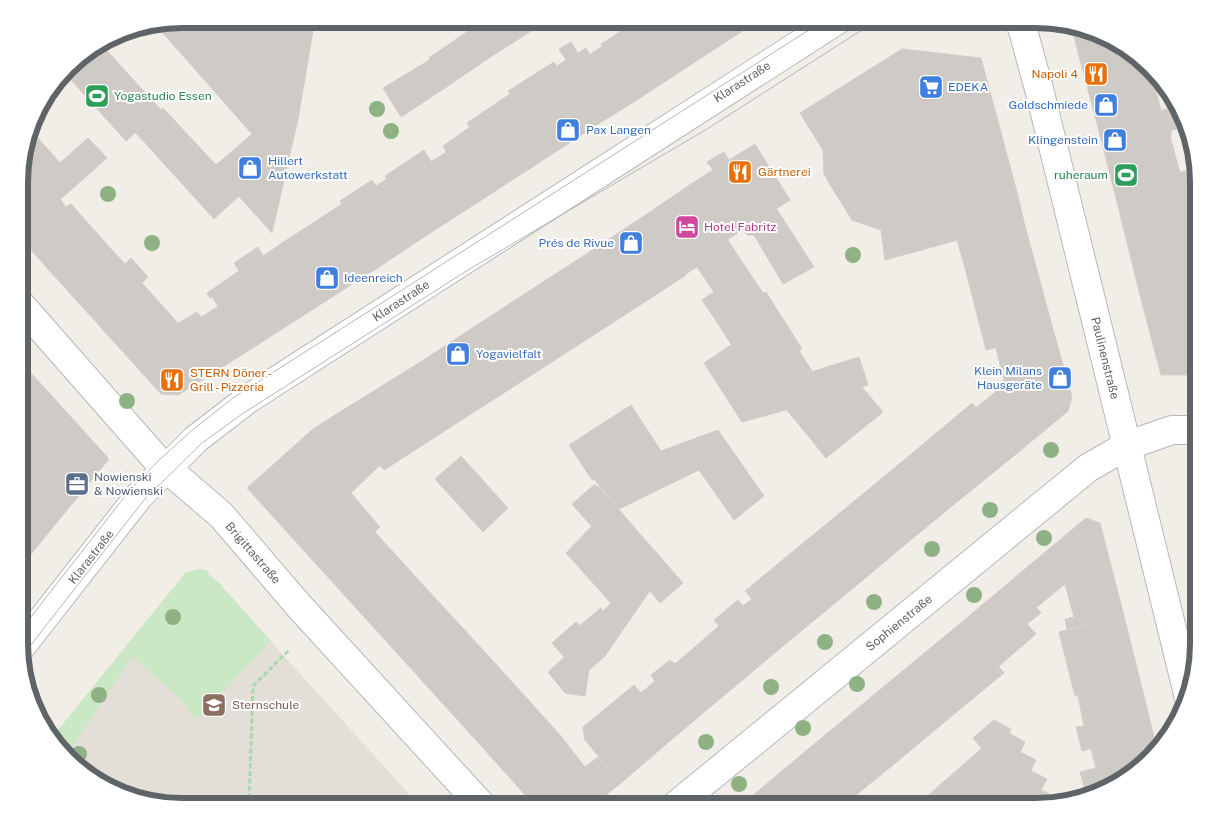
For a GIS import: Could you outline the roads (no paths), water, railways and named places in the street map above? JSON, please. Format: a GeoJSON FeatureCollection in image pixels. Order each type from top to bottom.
{"type":"FeatureCollection","features":[{"type":"Feature","properties":{"kind":"street","name":"Klarastraße"},"geometry":{"type":"LineString","coordinates":[[28,638],[139,496],[196,439],[248,399],[825,28]]}},
{"type":"Feature","properties":{"kind":"street","name":"Paulinenstraße"},"geometry":{"type":"LineString","coordinates":[[1022,28],[1185,683]]}},
{"type":"Feature","properties":{"kind":"street","name":"Brigittastraße"},"geometry":{"type":"LineString","coordinates":[[28,313],[158,461],[221,515],[299,606],[474,797]]}},
{"type":"Feature","properties":{"kind":"street","name":"Sophienstraße"},"geometry":{"type":"LineString","coordinates":[[685,798],[1088,468],[1126,446],[1172,430],[1190,430]]}},
{"type":"Feature","properties":{"kind":"tram line"},"geometry":{"type":"LineString","coordinates":[[28,621],[129,491],[190,432],[233,398],[812,28]]}},
{"type":"Feature","properties":{"kind":"tram line"},"geometry":{"type":"LineString","coordinates":[[28,649],[144,500],[202,443],[242,414],[468,270],[707,129],[865,28]]}},
{"type":"Feature","properties":{"kind":"place","name":"Napoli 4"},"geometry":{"type":"Point","coordinates":[1096,74]}},
{"type":"Feature","properties":{"kind":"place","name":"EDEKA"},"geometry":{"type":"Point","coordinates":[931,87]}},
{"type":"Feature","properties":{"kind":"place","name":"Yogastudio Essen"},"geometry":{"type":"Point","coordinates":[97,96]}},
{"type":"Feature","properties":{"kind":"place","name":"Goldschmiede"},"geometry":{"type":"Point","coordinates":[1106,105]}},
{"type":"Feature","properties":{"kind":"place","name":"Pax Langen"},"geometry":{"type":"Point","coordinates":[568,130]}},
{"type":"Feature","properties":{"kind":"place","name":"Klingenstein"},"geometry":{"type":"Point","coordinates":[1115,140]}},
{"type":"Feature","properties":{"kind":"place","name":"Hillert Autowerkstatt"},"geometry":{"type":"Point","coordinates":[250,168]}},
{"type":"Feature","properties":{"kind":"place","name":"Gärtnerei"},"geometry":{"type":"Point","coordinates":[740,172]}},
{"type":"Feature","properties":{"kind":"place","name":"ruheraum"},"geometry":{"type":"Point","coordinates":[1126,175]}},
{"type":"Feature","properties":{"kind":"place","name":"Hotel Fabritz"},"geometry":{"type":"Point","coordinates":[687,227]}},
{"type":"Feature","properties":{"kind":"place","name":"Prés de Rivue"},"geometry":{"type":"Point","coordinates":[631,243]}},
{"type":"Feature","properties":{"kind":"place","name":"Ideenreich"},"geometry":{"type":"Point","coordinates":[327,278]}},
{"type":"Feature","properties":{"kind":"place","name":"Yogavielfalt"},"geometry":{"type":"Point","coordinates":[458,354]}},
{"type":"Feature","properties":{"kind":"place","name":"Klein Milans Hausgeräte"},"geometry":{"type":"Point","coordinates":[1060,378]}},
{"type":"Feature","properties":{"kind":"place","name":"STERN Döner - Grill - Pizzeria"},"geometry":{"type":"Point","coordinates":[172,380]}},
{"type":"Feature","properties":{"kind":"place","name":"Nowienski & Nowienski"},"geometry":{"type":"Point","coordinates":[77,484]}},
{"type":"Feature","properties":{"kind":"place","name":"Sternschule"},"geometry":{"type":"Point","coordinates":[214,705]}}]}
